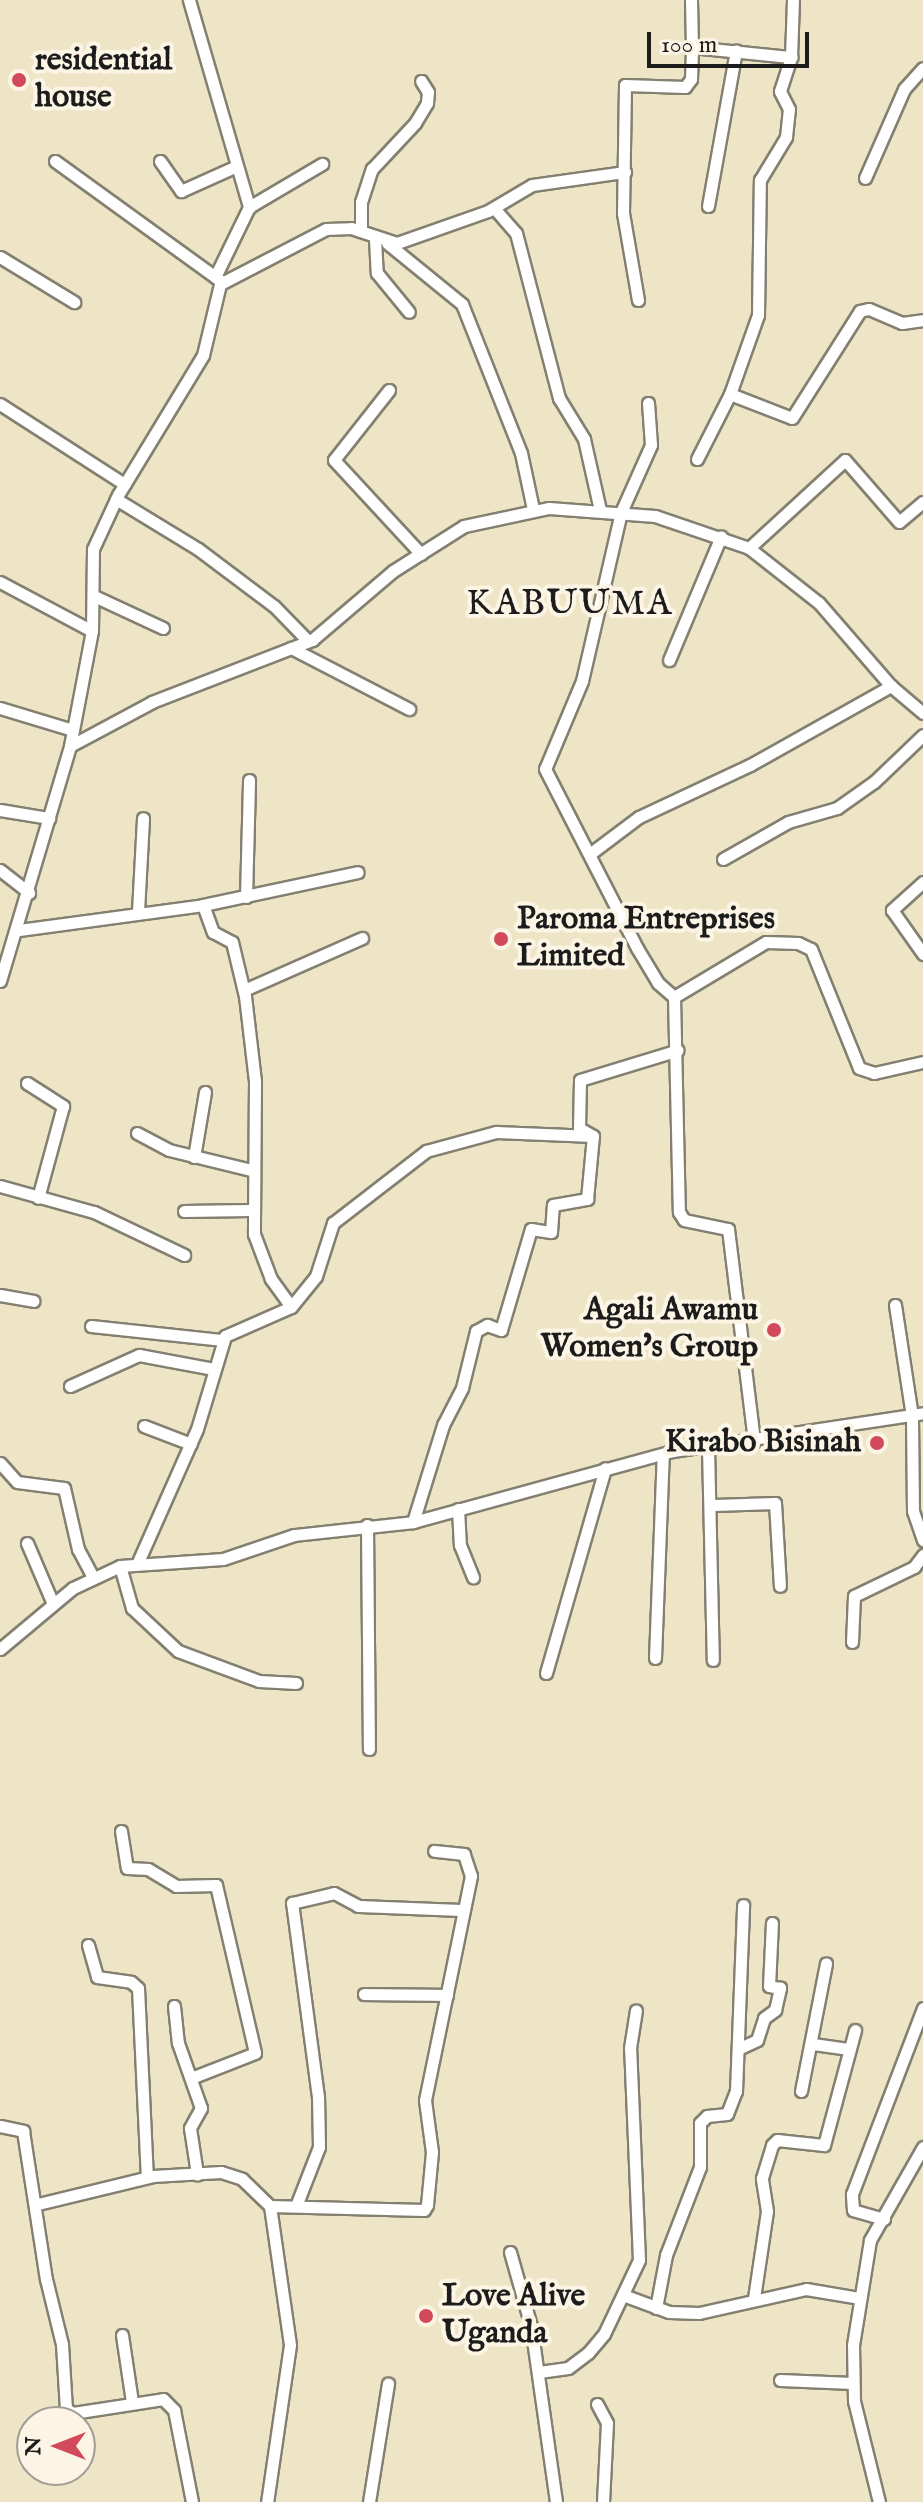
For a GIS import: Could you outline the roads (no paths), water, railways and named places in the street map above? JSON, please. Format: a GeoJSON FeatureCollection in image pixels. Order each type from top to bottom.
{"type":"FeatureCollection","features":[{"type":"Feature","properties":{"kind":"street"},"geometry":{"type":"LineString","coordinates":[[189,0],[249,207]]}},
{"type":"Feature","properties":{"kind":"street"},"geometry":{"type":"LineString","coordinates":[[638,300],[623,213],[625,85],[685,87],[691,79],[691,0],[697,0]]}},
{"type":"Feature","properties":{"kind":"street"},"geometry":{"type":"LineString","coordinates":[[697,459],[730,394],[758,315],[760,180],[786,137],[789,109],[780,91],[791,57],[793,0]]}},
{"type":"Feature","properties":{"kind":"street"},"geometry":{"type":"LineString","coordinates":[[692,47],[791,57]]}},
{"type":"Feature","properties":{"kind":"street"},"geometry":{"type":"LineString","coordinates":[[708,206],[736,51]]}},
{"type":"Feature","properties":{"kind":"street"},"geometry":{"type":"LineString","coordinates":[[865,178],[904,89],[923,68]]}},
{"type":"Feature","properties":{"kind":"street"},"geometry":{"type":"LineString","coordinates":[[361,231],[361,202],[372,169],[415,123],[427,103],[428,92],[421,81]]}},
{"type":"Feature","properties":{"kind":"street"},"geometry":{"type":"LineString","coordinates":[[55,161],[218,279]]}},
{"type":"Feature","properties":{"kind":"street"},"geometry":{"type":"LineString","coordinates":[[160,161],[181,191],[237,166]]}},
{"type":"Feature","properties":{"kind":"street"},"geometry":{"type":"LineString","coordinates":[[1,979],[19,930],[70,746],[92,631],[93,549],[124,484],[203,355],[218,279],[249,207],[322,164]]}},
{"type":"Feature","properties":{"kind":"street"},"geometry":{"type":"LineString","coordinates":[[381,240],[408,239],[494,208],[532,185],[625,172]]}},
{"type":"Feature","properties":{"kind":"street"},"geometry":{"type":"LineString","coordinates":[[494,208],[516,233],[559,398],[584,439],[600,510]]}},
{"type":"Feature","properties":{"kind":"street"},"geometry":{"type":"LineString","coordinates":[[218,279],[326,229],[361,231],[381,240],[462,304],[521,453],[533,509]]}},
{"type":"Feature","properties":{"kind":"street"},"geometry":{"type":"LineString","coordinates":[[381,240],[377,273],[409,312]]}},
{"type":"Feature","properties":{"kind":"street"},"geometry":{"type":"LineString","coordinates":[[0,257],[74,302]]}},
{"type":"Feature","properties":{"kind":"street"},"geometry":{"type":"LineString","coordinates":[[730,394],[792,418],[860,311],[869,309],[902,323],[923,320]]}},
{"type":"Feature","properties":{"kind":"street"},"geometry":{"type":"LineString","coordinates":[[389,390],[334,460],[421,554]]}},
{"type":"Feature","properties":{"kind":"street"},"geometry":{"type":"LineString","coordinates":[[648,403],[651,445],[621,512],[582,681],[545,763],[637,948],[658,983],[674,997],[678,1050],[679,1212],[684,1220],[728,1229],[754,1441]]}},
{"type":"Feature","properties":{"kind":"street"},"geometry":{"type":"LineString","coordinates":[[0,404],[124,484]]}},
{"type":"Feature","properties":{"kind":"street"},"geometry":{"type":"LineString","coordinates":[[749,548],[845,460],[899,522],[923,502]]}},
{"type":"Feature","properties":{"kind":"street"},"geometry":{"type":"LineString","coordinates":[[116,499],[198,549],[274,606],[308,641]]}},
{"type":"Feature","properties":{"kind":"street"},"geometry":{"type":"LineString","coordinates":[[70,746],[152,702],[308,641],[421,554],[484,518],[533,509],[621,512],[721,536],[749,548],[819,603],[891,686],[923,713]]}},
{"type":"Feature","properties":{"kind":"street"},"geometry":{"type":"LineString","coordinates":[[669,660],[721,536]]}},
{"type":"Feature","properties":{"kind":"street"},"geometry":{"type":"LineString","coordinates":[[0,582],[92,631]]}},
{"type":"Feature","properties":{"kind":"street"},"geometry":{"type":"LineString","coordinates":[[94,596],[163,628]]}},
{"type":"Feature","properties":{"kind":"street"},"geometry":{"type":"LineString","coordinates":[[291,648],[409,709]]}},
{"type":"Feature","properties":{"kind":"street"},"geometry":{"type":"LineString","coordinates":[[591,853],[639,817],[750,765],[891,686]]}},
{"type":"Feature","properties":{"kind":"street"},"geometry":{"type":"LineString","coordinates":[[0,708],[73,730]]}},
{"type":"Feature","properties":{"kind":"street"},"geometry":{"type":"LineString","coordinates":[[723,859],[788,822],[837,808],[874,782],[923,735]]}},
{"type":"Feature","properties":{"kind":"street"},"geometry":{"type":"LineString","coordinates":[[246,897],[249,780]]}},
{"type":"Feature","properties":{"kind":"street"},"geometry":{"type":"LineString","coordinates":[[0,810],[49,818]]}},
{"type":"Feature","properties":{"kind":"street"},"geometry":{"type":"LineString","coordinates":[[138,911],[143,818]]}},
{"type":"Feature","properties":{"kind":"street"},"geometry":{"type":"LineString","coordinates":[[0,870],[29,893]]}},
{"type":"Feature","properties":{"kind":"street"},"geometry":{"type":"LineString","coordinates":[[19,930],[138,911],[203,905],[358,872]]}},
{"type":"Feature","properties":{"kind":"street"},"geometry":{"type":"LineString","coordinates":[[923,882],[892,910],[923,954]]}},
{"type":"Feature","properties":{"kind":"street"},"geometry":{"type":"LineString","coordinates":[[203,905],[213,932],[232,942],[244,990],[255,1081],[250,1210],[262,1258],[291,1307]]}},
{"type":"Feature","properties":{"kind":"street"},"geometry":{"type":"LineString","coordinates":[[244,990],[362,938]]}},
{"type":"Feature","properties":{"kind":"street"},"geometry":{"type":"LineString","coordinates":[[674,997],[766,942],[798,943],[811,949],[859,1068],[874,1073],[923,1062]]}},
{"type":"Feature","properties":{"kind":"street"},"geometry":{"type":"LineString","coordinates":[[593,1136],[579,1128],[580,1080],[678,1050]]}},
{"type":"Feature","properties":{"kind":"street"},"geometry":{"type":"LineString","coordinates":[[27,1083],[63,1106],[38,1198]]}},
{"type":"Feature","properties":{"kind":"street"},"geometry":{"type":"LineString","coordinates":[[194,1157],[205,1092]]}},
{"type":"Feature","properties":{"kind":"street"},"geometry":{"type":"LineString","coordinates":[[138,1562],[191,1444],[223,1340],[233,1330],[291,1307],[316,1276],[333,1223],[426,1151],[496,1132],[593,1136]]}},
{"type":"Feature","properties":{"kind":"street"},"geometry":{"type":"LineString","coordinates":[[137,1133],[194,1157],[251,1170]]}},
{"type":"Feature","properties":{"kind":"street"},"geometry":{"type":"LineString","coordinates":[[413,1522],[443,1425],[462,1388],[476,1331],[487,1325],[501,1330],[531,1229],[551,1232],[553,1205],[587,1199],[593,1136]]}},
{"type":"Feature","properties":{"kind":"street"},"geometry":{"type":"LineString","coordinates":[[0,1186],[94,1212],[184,1255]]}},
{"type":"Feature","properties":{"kind":"street"},"geometry":{"type":"LineString","coordinates":[[184,1211],[250,1210]]}},
{"type":"Feature","properties":{"kind":"street"},"geometry":{"type":"LineString","coordinates":[[0,1295],[33,1301]]}},
{"type":"Feature","properties":{"kind":"street"},"geometry":{"type":"LineString","coordinates":[[895,1305],[917,1414],[913,1511],[923,1540]]}},
{"type":"Feature","properties":{"kind":"street"},"geometry":{"type":"LineString","coordinates":[[91,1326],[223,1340]]}},
{"type":"Feature","properties":{"kind":"street"},"geometry":{"type":"LineString","coordinates":[[70,1386],[139,1355],[214,1369]]}},
{"type":"Feature","properties":{"kind":"street"},"geometry":{"type":"LineString","coordinates":[[0,1649],[53,1604],[93,1577],[120,1566],[138,1562],[223,1559],[294,1535],[413,1522],[663,1454],[917,1414]]}},
{"type":"Feature","properties":{"kind":"street"},"geometry":{"type":"LineString","coordinates":[[144,1426],[191,1444]]}},
{"type":"Feature","properties":{"kind":"street"},"geometry":{"type":"LineString","coordinates":[[708,1447],[714,1505],[713,1660]]}},
{"type":"Feature","properties":{"kind":"street"},"geometry":{"type":"LineString","coordinates":[[655,1658],[663,1454]]}},
{"type":"Feature","properties":{"kind":"street"},"geometry":{"type":"LineString","coordinates":[[0,1463],[17,1482],[64,1488],[75,1542],[93,1577]]}},
{"type":"Feature","properties":{"kind":"street"},"geometry":{"type":"LineString","coordinates":[[546,1673],[605,1468]]}},
{"type":"Feature","properties":{"kind":"street"},"geometry":{"type":"LineString","coordinates":[[714,1505],[775,1503],[780,1586]]}},
{"type":"Feature","properties":{"kind":"street"},"geometry":{"type":"LineString","coordinates":[[458,1509],[460,1545],[473,1577]]}},
{"type":"Feature","properties":{"kind":"street"},"geometry":{"type":"LineString","coordinates":[[367,1525],[369,1749]]}},
{"type":"Feature","properties":{"kind":"street"},"geometry":{"type":"LineString","coordinates":[[27,1543],[53,1604]]}},
{"type":"Feature","properties":{"kind":"street"},"geometry":{"type":"LineString","coordinates":[[852,1642],[854,1596],[914,1567],[923,1555]]}},
{"type":"Feature","properties":{"kind":"street"},"geometry":{"type":"LineString","coordinates":[[120,1566],[132,1608],[178,1651],[259,1681],[296,1683]]}},
{"type":"Feature","properties":{"kind":"street"},"geometry":{"type":"LineString","coordinates":[[121,1831],[127,1868],[148,1869],[176,1886],[216,1885],[255,2053],[191,2078]]}},
{"type":"Feature","properties":{"kind":"street"},"geometry":{"type":"LineString","coordinates":[[270,2206],[424,2210],[427,2205],[432,2152],[425,2100],[447,1995],[469,1859],[460,1852],[434,1851]]}},
{"type":"Feature","properties":{"kind":"street"},"geometry":{"type":"LineString","coordinates":[[296,2206],[319,2147],[318,2097],[292,1903],[334,1893],[358,1906],[462,1910]]}},
{"type":"Feature","properties":{"kind":"street"},"geometry":{"type":"LineString","coordinates":[[656,2308],[666,2255],[700,2167],[700,2123],[707,2116],[729,2111],[740,2048],[743,1905]]}},
{"type":"Feature","properties":{"kind":"street"},"geometry":{"type":"LineString","coordinates":[[740,2048],[757,2040],[764,2018],[775,2010],[780,1988],[769,1986],[772,1923]]}},
{"type":"Feature","properties":{"kind":"street"},"geometry":{"type":"LineString","coordinates":[[88,1945],[97,1977],[131,1982],[138,1988],[147,2177]]}},
{"type":"Feature","properties":{"kind":"street"},"geometry":{"type":"LineString","coordinates":[[801,2091],[813,2044],[826,1963]]}},
{"type":"Feature","properties":{"kind":"street"},"geometry":{"type":"LineString","coordinates":[[364,1994],[447,1995]]}},
{"type":"Feature","properties":{"kind":"street"},"geometry":{"type":"LineString","coordinates":[[174,2006],[178,2043],[201,2108],[190,2128],[197,2174]]}},
{"type":"Feature","properties":{"kind":"street"},"geometry":{"type":"LineString","coordinates":[[884,2219],[853,2210],[852,2194],[923,2008]]}},
{"type":"Feature","properties":{"kind":"street"},"geometry":{"type":"LineString","coordinates":[[539,2372],[568,2368],[588,2353],[604,2334],[623,2295],[641,2245],[630,2048],[636,2010]]}},
{"type":"Feature","properties":{"kind":"street"},"geometry":{"type":"LineString","coordinates":[[754,2298],[767,2211],[762,2178],[772,2145],[777,2140],[824,2145],[855,2030]]}},
{"type":"Feature","properties":{"kind":"street"},"geometry":{"type":"LineString","coordinates":[[813,2044],[850,2049]]}},
{"type":"Feature","properties":{"kind":"street"},"geometry":{"type":"LineString","coordinates":[[0,2126],[23,2129],[38,2204],[46,2279],[62,2344],[66,2409],[73,2413],[163,2399],[174,2410],[192,2502]]}},
{"type":"Feature","properties":{"kind":"street"},"geometry":{"type":"LineString","coordinates":[[879,2502],[852,2383],[860,2298],[870,2240],[923,2147]]}},
{"type":"Feature","properties":{"kind":"street"},"geometry":{"type":"LineString","coordinates":[[38,2204],[147,2177],[197,2174],[235,2175],[270,2206],[290,2345],[267,2502]]}},
{"type":"Feature","properties":{"kind":"street"},"geometry":{"type":"LineString","coordinates":[[510,2252],[539,2372],[556,2502]]}},
{"type":"Feature","properties":{"kind":"street"},"geometry":{"type":"LineString","coordinates":[[623,2295],[656,2308],[699,2313],[754,2298],[806,2289],[860,2298]]}},
{"type":"Feature","properties":{"kind":"street"},"geometry":{"type":"LineString","coordinates":[[122,2335],[132,2402]]}},
{"type":"Feature","properties":{"kind":"street"},"geometry":{"type":"LineString","coordinates":[[780,2380],[852,2383]]}},
{"type":"Feature","properties":{"kind":"street"},"geometry":{"type":"LineString","coordinates":[[369,2502],[388,2384]]}},
{"type":"Feature","properties":{"kind":"street"},"geometry":{"type":"LineString","coordinates":[[597,2404],[607,2423],[603,2502]]}},
{"type":"Feature","properties":{"kind":"place","name":"residential house"},"geometry":{"type":"Point","coordinates":[19,80]}},
{"type":"Feature","properties":{"kind":"place","name":"Paroma Entreprises Limited"},"geometry":{"type":"Point","coordinates":[501,939]}},
{"type":"Feature","properties":{"kind":"place","name":"Agali Awamu Women's Group"},"geometry":{"type":"Point","coordinates":[774,1330]}},
{"type":"Feature","properties":{"kind":"place","name":"Kirabo Bisinah"},"geometry":{"type":"Point","coordinates":[877,1443]}},
{"type":"Feature","properties":{"kind":"place","name":"Love Alive Uganda"},"geometry":{"type":"Point","coordinates":[426,2316]}},
{"type":"Feature","properties":{"kind":"district","name":"KABUUMA"},"geometry":{"type":"Point","coordinates":[570,605]}}]}
